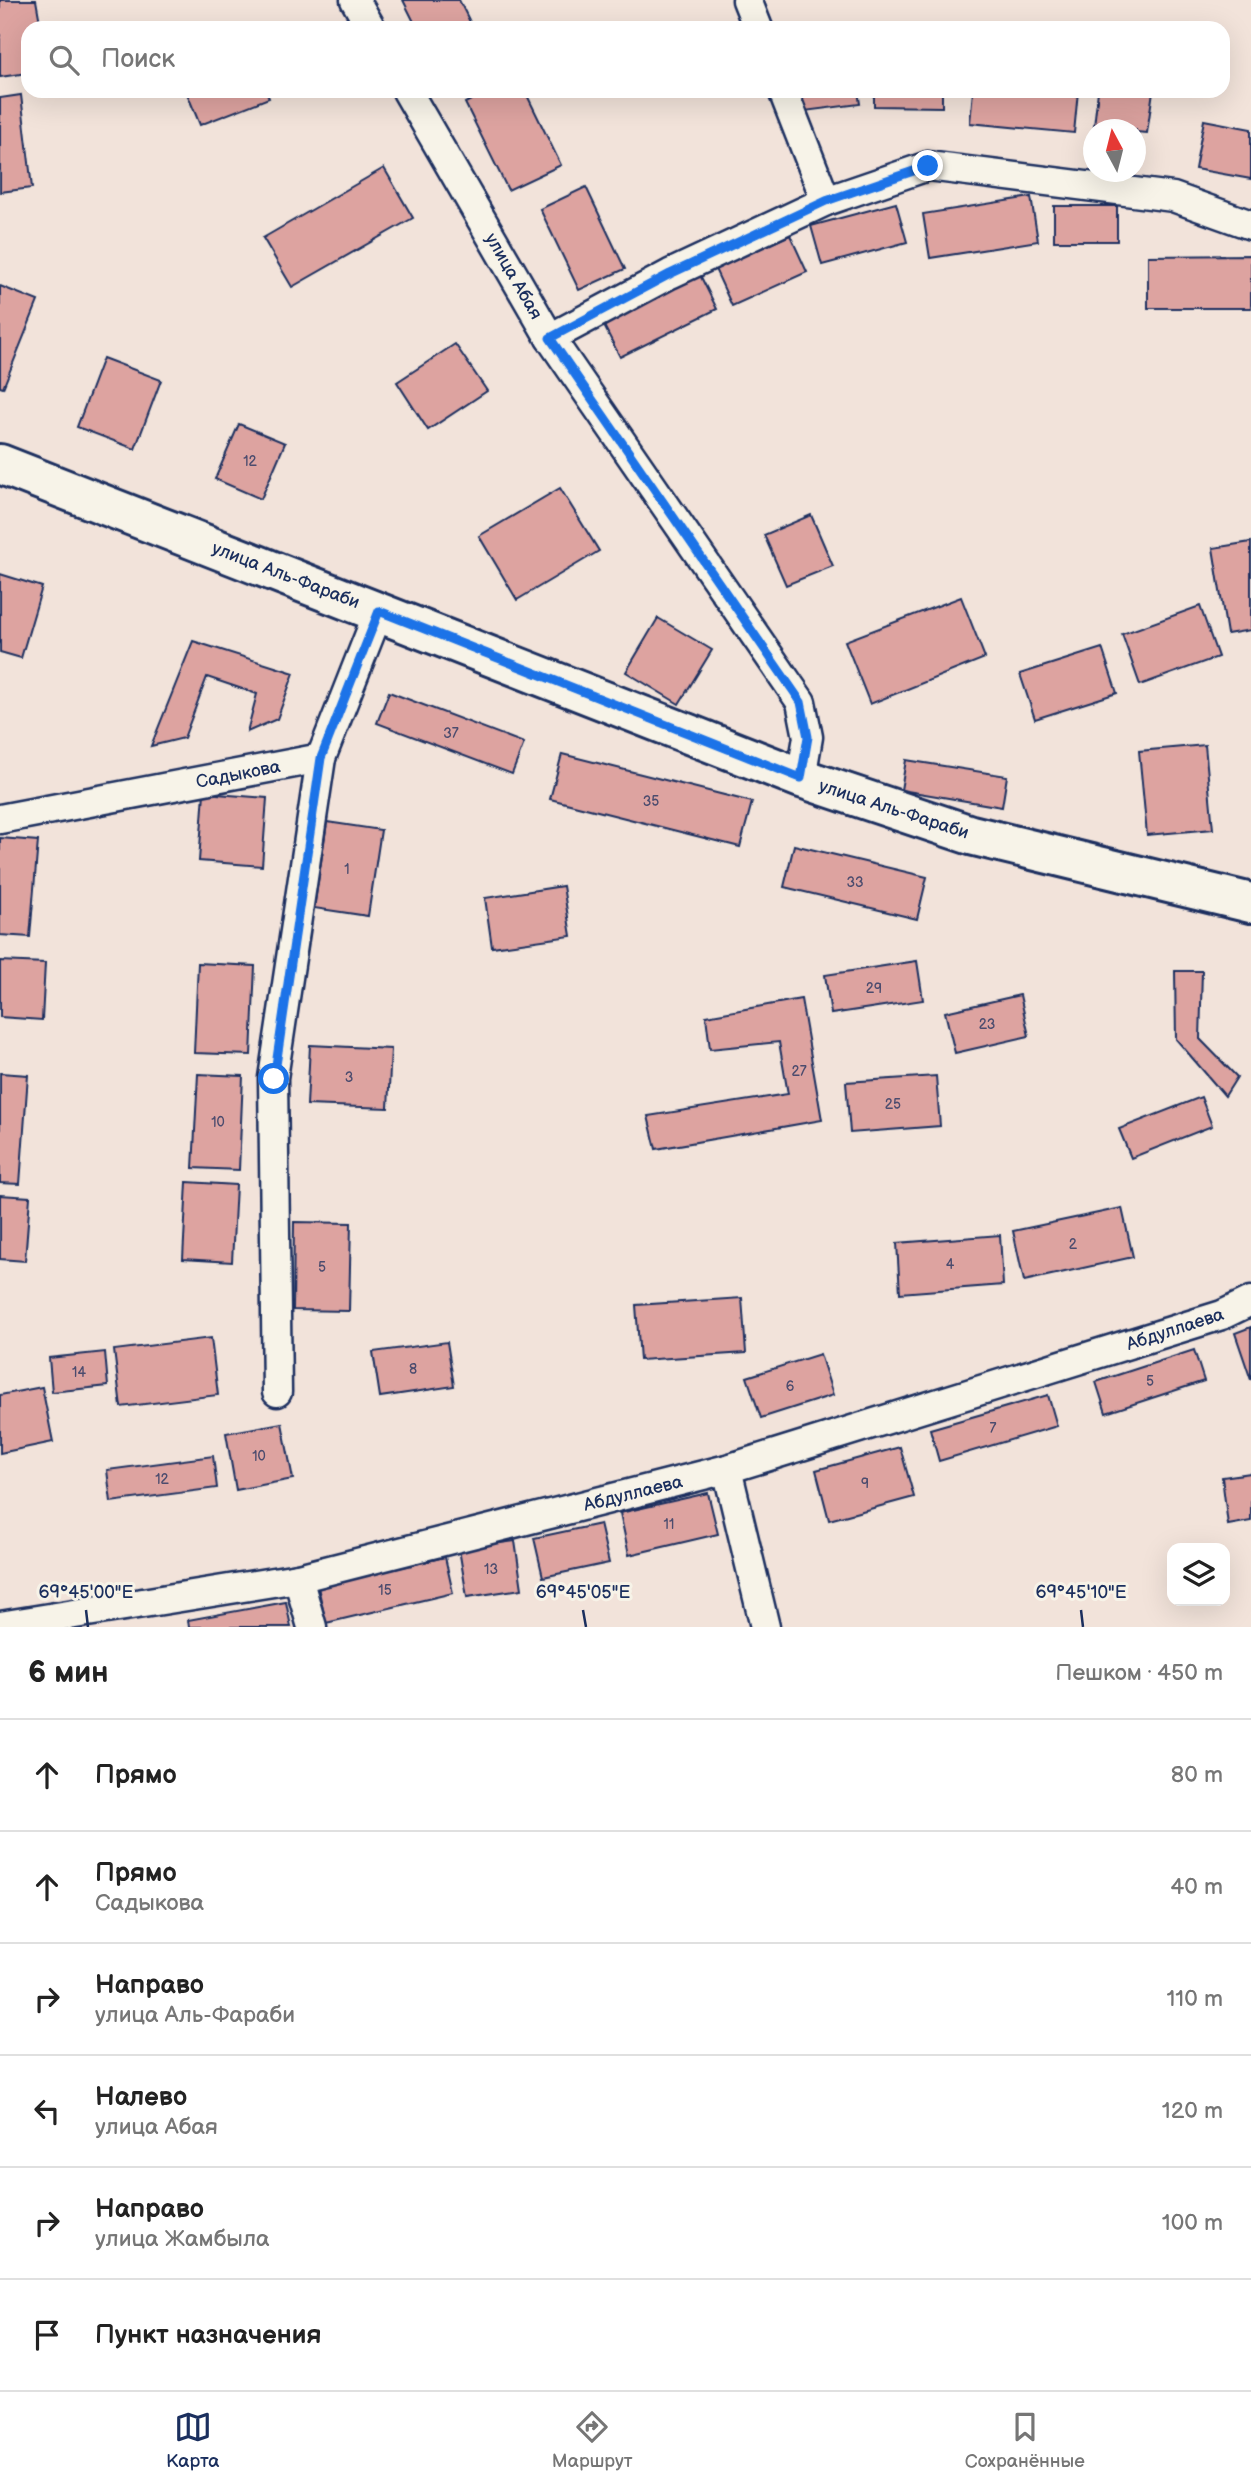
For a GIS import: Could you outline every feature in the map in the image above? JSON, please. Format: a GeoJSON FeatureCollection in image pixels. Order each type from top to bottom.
{"type":"FeatureCollection","features":[{"type":"Feature","properties":{"kind":"main road","name":"улица Аль-Фараби"},"geometry":{"type":"LineString","coordinates":[[0,464],[801,778],[971,835],[1251,903]]}},
{"type":"Feature","properties":{"kind":"street"},"geometry":{"type":"LineString","coordinates":[[355,0],[367,21]]}},
{"type":"Feature","properties":{"kind":"street"},"geometry":{"type":"LineString","coordinates":[[747,0],[755,21]]}},
{"type":"Feature","properties":{"kind":"street","name":"улица Абая"},"geometry":{"type":"LineString","coordinates":[[411,98],[550,338],[801,702],[808,737],[801,778]]}},
{"type":"Feature","properties":{"kind":"street"},"geometry":{"type":"LineString","coordinates":[[786,98],[826,201]]}},
{"type":"Feature","properties":{"kind":"street"},"geometry":{"type":"LineString","coordinates":[[550,338],[670,274],[826,201],[928,166],[1172,197],[1251,225]]}},
{"type":"Feature","properties":{"kind":"street"},"geometry":{"type":"LineString","coordinates":[[277,1392],[274,1079],[321,758],[379,611]]}},
{"type":"Feature","properties":{"kind":"street","name":"Садыкова"},"geometry":{"type":"LineString","coordinates":[[0,819],[321,758]]}},
{"type":"Feature","properties":{"kind":"street","name":"Абдуллаева"},"geometry":{"type":"LineString","coordinates":[[0,1626],[298,1578],[727,1469],[1222,1315],[1251,1301]]}},
{"type":"Feature","properties":{"kind":"street"},"geometry":{"type":"LineString","coordinates":[[727,1469],[765,1627]]}},
{"type":"Feature","properties":{"kind":"street"},"geometry":{"type":"LineString","coordinates":[[298,1578],[312,1627]]}},
{"type":"Feature","properties":{"kind":"building"},"geometry":{"type":"Polygon","coordinates":[[[0,0],[36,0],[40,21],[21,21],[21,74],[0,77],[0,0]]]}},
{"type":"Feature","properties":{"kind":"building"},"geometry":{"type":"Polygon","coordinates":[[[403,0],[459,0],[470,21],[414,21],[403,0]]]}},
{"type":"Feature","properties":{"kind":"building"},"geometry":{"type":"Polygon","coordinates":[[[21,95],[32,188],[0,192],[0,98],[21,95]]]}},
{"type":"Feature","properties":{"kind":"building"},"geometry":{"type":"Polygon","coordinates":[[[189,98],[269,98],[200,125],[189,98]]]}},
{"type":"Feature","properties":{"kind":"building"},"geometry":{"type":"Polygon","coordinates":[[[475,98],[528,98],[561,165],[508,190],[465,103],[475,98]]]}},
{"type":"Feature","properties":{"kind":"building"},"geometry":{"type":"Polygon","coordinates":[[[779,98],[859,98],[860,104],[781,114],[779,98]]]}},
{"type":"Feature","properties":{"kind":"building"},"geometry":{"type":"Polygon","coordinates":[[[874,98],[942,98],[942,107],[874,106],[874,98]]]}},
{"type":"Feature","properties":{"kind":"building"},"geometry":{"type":"Polygon","coordinates":[[[972,98],[1077,98],[1074,133],[970,123],[972,98]]]}},
{"type":"Feature","properties":{"kind":"building"},"geometry":{"type":"Polygon","coordinates":[[[1097,98],[1152,98],[1147,133],[1146,119],[1095,119],[1097,98]]]}},
{"type":"Feature","properties":{"kind":"building"},"geometry":{"type":"Polygon","coordinates":[[[1204,120],[1251,129],[1251,179],[1195,169],[1204,120]]]}},
{"type":"Feature","properties":{"kind":"building"},"geometry":{"type":"Polygon","coordinates":[[[384,168],[413,218],[292,287],[263,238],[384,168]]]}},
{"type":"Feature","properties":{"kind":"building"},"geometry":{"type":"Polygon","coordinates":[[[586,187],[625,269],[579,290],[540,209],[586,187]]]}},
{"type":"Feature","properties":{"kind":"building"},"geometry":{"type":"Polygon","coordinates":[[[1031,197],[1038,241],[930,258],[923,214],[1031,197]]]}},
{"type":"Feature","properties":{"kind":"building"},"geometry":{"type":"Polygon","coordinates":[[[896,203],[907,242],[822,265],[811,226],[896,203]]]}},
{"type":"Feature","properties":{"kind":"building"},"geometry":{"type":"Polygon","coordinates":[[[1054,206],[1117,206],[1117,241],[1054,241],[1054,206]]]}},
{"type":"Feature","properties":{"kind":"building"},"geometry":{"type":"Polygon","coordinates":[[[790,235],[807,272],[732,306],[715,269],[790,235]]]}},
{"type":"Feature","properties":{"kind":"building"},"geometry":{"type":"Polygon","coordinates":[[[1251,255],[1251,308],[1148,308],[1148,256],[1251,255]]]}},
{"type":"Feature","properties":{"kind":"building"},"geometry":{"type":"Polygon","coordinates":[[[699,273],[717,309],[620,357],[602,322],[699,273]]]}},
{"type":"Feature","properties":{"kind":"building"},"geometry":{"type":"Polygon","coordinates":[[[0,286],[38,301],[3,388],[0,387],[0,286]]]}},
{"type":"Feature","properties":{"kind":"building"},"geometry":{"type":"Polygon","coordinates":[[[455,344],[487,391],[428,430],[397,382],[455,344]]]}},
{"type":"Feature","properties":{"kind":"building"},"geometry":{"type":"Polygon","coordinates":[[[103,358],[161,380],[135,449],[77,427],[103,358]]]}},
{"type":"Feature","properties":{"kind":"building"},"geometry":{"type":"Polygon","coordinates":[[[239,424],[285,443],[261,499],[215,479],[239,424]]]}},
{"type":"Feature","properties":{"kind":"building"},"geometry":{"type":"Polygon","coordinates":[[[560,488],[599,551],[517,600],[479,536],[560,488]]]}},
{"type":"Feature","properties":{"kind":"building"},"geometry":{"type":"Polygon","coordinates":[[[811,515],[833,566],[786,585],[764,535],[811,515]]]}},
{"type":"Feature","properties":{"kind":"building"},"geometry":{"type":"Polygon","coordinates":[[[1251,542],[1251,630],[1227,634],[1213,548],[1251,542]]]}},
{"type":"Feature","properties":{"kind":"building"},"geometry":{"type":"Polygon","coordinates":[[[0,574],[42,587],[21,658],[0,652],[0,574]]]}},
{"type":"Feature","properties":{"kind":"building"},"geometry":{"type":"Polygon","coordinates":[[[961,597],[985,658],[870,704],[845,641],[961,597]]]}},
{"type":"Feature","properties":{"kind":"building"},"geometry":{"type":"Polygon","coordinates":[[[1200,606],[1218,657],[1140,685],[1122,634],[1200,606]]]}},
{"type":"Feature","properties":{"kind":"building"},"geometry":{"type":"Polygon","coordinates":[[[658,618],[712,650],[679,704],[626,672],[658,618]]]}},
{"type":"Feature","properties":{"kind":"building"},"geometry":{"type":"Polygon","coordinates":[[[193,641],[294,673],[277,719],[247,732],[257,694],[207,677],[184,738],[151,746],[193,641]]]}},
{"type":"Feature","properties":{"kind":"building"},"geometry":{"type":"Polygon","coordinates":[[[1102,648],[1117,693],[1035,719],[1020,674],[1102,648]]]}},
{"type":"Feature","properties":{"kind":"building"},"geometry":{"type":"Polygon","coordinates":[[[389,692],[524,743],[512,774],[377,723],[389,692]]]}},
{"type":"Feature","properties":{"kind":"building"},"geometry":{"type":"Polygon","coordinates":[[[1205,745],[1213,829],[1147,835],[1139,751],[1205,745]]]}},
{"type":"Feature","properties":{"kind":"building"},"geometry":{"type":"Polygon","coordinates":[[[562,754],[752,802],[740,847],[550,799],[562,754]]]}},
{"type":"Feature","properties":{"kind":"building"},"geometry":{"type":"Polygon","coordinates":[[[906,760],[1007,776],[1002,807],[901,790],[906,760]]]}},
{"type":"Feature","properties":{"kind":"building"},"geometry":{"type":"Polygon","coordinates":[[[204,793],[267,798],[262,866],[199,861],[204,793]]]}},
{"type":"Feature","properties":{"kind":"building"},"geometry":{"type":"Polygon","coordinates":[[[327,822],[381,830],[368,916],[314,908],[327,822]]]}},
{"type":"Feature","properties":{"kind":"building"},"geometry":{"type":"Polygon","coordinates":[[[0,838],[38,841],[30,937],[0,935],[0,838]]]}},
{"type":"Feature","properties":{"kind":"building"},"geometry":{"type":"Polygon","coordinates":[[[794,845],[927,877],[917,919],[784,887],[794,845]]]}},
{"type":"Feature","properties":{"kind":"building"},"geometry":{"type":"Polygon","coordinates":[[[563,886],[571,936],[492,947],[485,898],[563,886]]]}},
{"type":"Feature","properties":{"kind":"building"},"geometry":{"type":"Polygon","coordinates":[[[0,961],[45,963],[42,1020],[0,1017],[0,961]]]}},
{"type":"Feature","properties":{"kind":"building"},"geometry":{"type":"Polygon","coordinates":[[[917,961],[923,1000],[831,1014],[825,975],[917,961]]]}},
{"type":"Feature","properties":{"kind":"building"},"geometry":{"type":"Polygon","coordinates":[[[198,963],[255,966],[251,1055],[194,1053],[198,963]]]}},
{"type":"Feature","properties":{"kind":"building"},"geometry":{"type":"Polygon","coordinates":[[[1175,971],[1202,971],[1200,1039],[1237,1077],[1225,1096],[1176,1039],[1175,971]]]}},
{"type":"Feature","properties":{"kind":"building"},"geometry":{"type":"Polygon","coordinates":[[[1020,995],[1029,1036],[955,1053],[945,1012],[1020,995]]]}},
{"type":"Feature","properties":{"kind":"building"},"geometry":{"type":"Polygon","coordinates":[[[801,999],[822,1120],[656,1149],[648,1116],[788,1094],[779,1042],[710,1049],[706,1016],[801,999]]]}},
{"type":"Feature","properties":{"kind":"building"},"geometry":{"type":"Polygon","coordinates":[[[310,1045],[391,1049],[388,1108],[307,1105],[310,1045]]]}},
{"type":"Feature","properties":{"kind":"building"},"geometry":{"type":"Polygon","coordinates":[[[0,1073],[28,1075],[20,1184],[0,1183],[0,1073]]]}},
{"type":"Feature","properties":{"kind":"building"},"geometry":{"type":"Polygon","coordinates":[[[198,1074],[243,1076],[239,1170],[193,1168],[198,1074]]]}},
{"type":"Feature","properties":{"kind":"building"},"geometry":{"type":"Polygon","coordinates":[[[936,1076],[940,1126],[850,1133],[846,1082],[936,1076]]]}},
{"type":"Feature","properties":{"kind":"building"},"geometry":{"type":"Polygon","coordinates":[[[1201,1097],[1212,1126],[1131,1158],[1119,1129],[1201,1097]]]}},
{"type":"Feature","properties":{"kind":"building"},"geometry":{"type":"Polygon","coordinates":[[[187,1182],[236,1185],[232,1262],[183,1259],[187,1182]]]}},
{"type":"Feature","properties":{"kind":"building"},"geometry":{"type":"Polygon","coordinates":[[[0,1195],[30,1197],[25,1261],[0,1259],[0,1195]]]}},
{"type":"Feature","properties":{"kind":"building"},"geometry":{"type":"Polygon","coordinates":[[[1122,1208],[1133,1257],[1024,1281],[1013,1231],[1122,1208]]]}},
{"type":"Feature","properties":{"kind":"building"},"geometry":{"type":"Polygon","coordinates":[[[294,1222],[351,1223],[349,1311],[293,1310],[294,1222]]]}},
{"type":"Feature","properties":{"kind":"building"},"geometry":{"type":"Polygon","coordinates":[[[1000,1235],[1003,1285],[900,1293],[897,1243],[1000,1235]]]}},
{"type":"Feature","properties":{"kind":"building"},"geometry":{"type":"Polygon","coordinates":[[[742,1298],[746,1353],[640,1360],[636,1305],[742,1298]]]}},
{"type":"Feature","properties":{"kind":"building"},"geometry":{"type":"Polygon","coordinates":[[[1251,1327],[1251,1380],[1235,1333],[1251,1327]]]}},
{"type":"Feature","properties":{"kind":"building"},"geometry":{"type":"Polygon","coordinates":[[[211,1338],[218,1395],[121,1407],[114,1350],[211,1338]]]}},
{"type":"Feature","properties":{"kind":"building"},"geometry":{"type":"Polygon","coordinates":[[[447,1342],[454,1386],[380,1397],[373,1352],[447,1342]]]}},
{"type":"Feature","properties":{"kind":"building"},"geometry":{"type":"Polygon","coordinates":[[[1194,1350],[1204,1381],[1106,1413],[1096,1382],[1194,1350]]]}},
{"type":"Feature","properties":{"kind":"building"},"geometry":{"type":"Polygon","coordinates":[[[105,1352],[108,1386],[52,1392],[49,1358],[105,1352]]]}},
{"type":"Feature","properties":{"kind":"building"},"geometry":{"type":"Polygon","coordinates":[[[820,1354],[833,1395],[761,1418],[747,1377],[820,1354]]]}},
{"type":"Feature","properties":{"kind":"building"},"geometry":{"type":"Polygon","coordinates":[[[42,1387],[53,1442],[0,1453],[0,1395],[42,1387]]]}},
{"type":"Feature","properties":{"kind":"building"},"geometry":{"type":"Polygon","coordinates":[[[1048,1395],[1057,1426],[939,1461],[930,1429],[1048,1395]]]}},
{"type":"Feature","properties":{"kind":"building"},"geometry":{"type":"Polygon","coordinates":[[[282,1423],[293,1479],[236,1490],[226,1433],[282,1423]]]}},
{"type":"Feature","properties":{"kind":"building"},"geometry":{"type":"Polygon","coordinates":[[[900,1447],[914,1497],[829,1520],[816,1470],[900,1447]]]}},
{"type":"Feature","properties":{"kind":"building"},"geometry":{"type":"Polygon","coordinates":[[[213,1456],[217,1488],[111,1502],[107,1470],[213,1456]]]}},
{"type":"Feature","properties":{"kind":"building"},"geometry":{"type":"Polygon","coordinates":[[[1251,1473],[1251,1521],[1228,1525],[1222,1477],[1251,1473]]]}},
{"type":"Feature","properties":{"kind":"building"},"geometry":{"type":"Polygon","coordinates":[[[708,1493],[718,1534],[629,1555],[620,1513],[708,1493]]]}},
{"type":"Feature","properties":{"kind":"building"},"geometry":{"type":"Polygon","coordinates":[[[600,1524],[609,1563],[543,1577],[534,1538],[600,1524]]]}},
{"type":"Feature","properties":{"kind":"building"},"geometry":{"type":"Polygon","coordinates":[[[515,1541],[522,1589],[467,1597],[459,1549],[515,1541]]]}},
{"type":"Feature","properties":{"kind":"building"},"geometry":{"type":"Polygon","coordinates":[[[445,1557],[453,1593],[326,1623],[318,1587],[445,1557]]]}},
{"type":"Feature","properties":{"kind":"building"},"geometry":{"type":"Polygon","coordinates":[[[286,1602],[291,1627],[189,1627],[188,1620],[286,1602]]]}},
{"type":"Feature","properties":{"kind":"route"},"geometry":{"type":"LineString","coordinates":[[274,1079],[321,758],[379,611],[801,778],[808,737],[801,702],[550,338],[670,274],[826,201],[928,166]]}}]}
